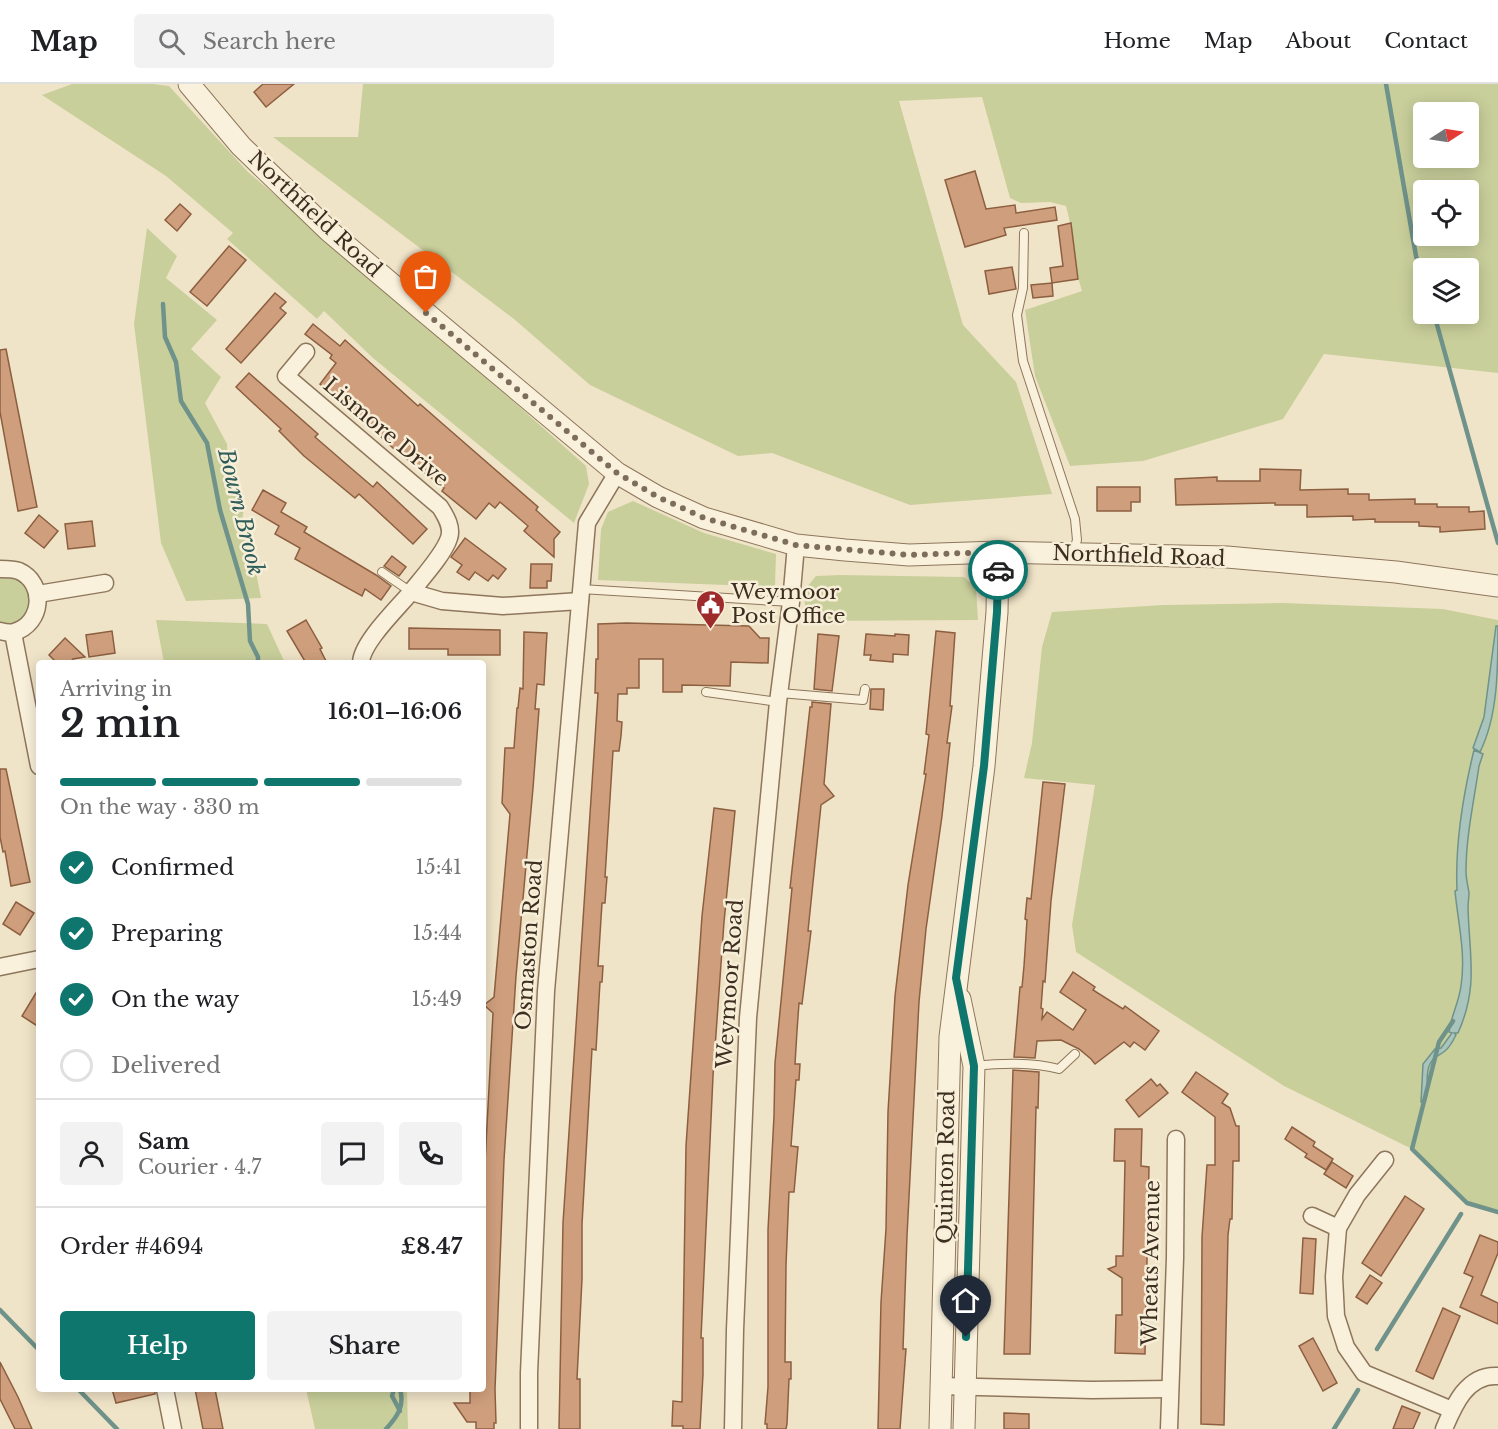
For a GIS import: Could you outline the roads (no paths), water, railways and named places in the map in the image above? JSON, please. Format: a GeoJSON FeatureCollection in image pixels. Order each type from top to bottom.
{"type":"FeatureCollection","features":[{"type":"Feature","properties":{"kind":"street","name":"Northfield Road"},"geometry":{"type":"LineString","coordinates":[[190,84],[241,146],[328,231],[617,473],[658,497],[704,518],[796,545],[909,555],[998,552],[1227,558],[1396,572],[1498,586]]}},
{"type":"Feature","properties":{"kind":"street","name":"Lismore Drive"},"geometry":{"type":"LineString","coordinates":[[306,352],[286,376],[440,507],[448,521],[450,536],[432,565],[411,592]]}},
{"type":"Feature","properties":{"kind":"street","name":"Osmaston Road"},"geometry":{"type":"LineString","coordinates":[[529,1429],[529,1372],[546,991],[587,523],[617,473]]}},
{"type":"Feature","properties":{"kind":"street","name":"Weymoor Road"},"geometry":{"type":"LineString","coordinates":[[733,1429],[748,1018],[796,545]]}},
{"type":"Feature","properties":{"kind":"street","name":"Quinton Road"},"geometry":{"type":"LineString","coordinates":[[940,1429],[950,1037],[984,766],[997,612],[998,552]]}},
{"type":"Feature","properties":{"kind":"street"},"geometry":{"type":"LineString","coordinates":[[0,569],[18,570],[32,580],[38,594],[37,612],[29,624],[6,632],[36,754]]}},
{"type":"Feature","properties":{"kind":"street"},"geometry":{"type":"LineString","coordinates":[[38,594],[105,583]]}},
{"type":"Feature","properties":{"kind":"street"},"geometry":{"type":"LineString","coordinates":[[360,660],[371,640],[411,592],[442,601],[503,606],[581,595]]}},
{"type":"Feature","properties":{"kind":"street"},"geometry":{"type":"LineString","coordinates":[[0,967],[36,960]]}},
{"type":"Feature","properties":{"kind":"street","name":"Quinton Road"},"geometry":{"type":"LineString","coordinates":[[956,978],[974,1066],[964,1429]]}},
{"type":"Feature","properties":{"kind":"street","name":"Wheats Avenue"},"geometry":{"type":"LineString","coordinates":[[1169,1429],[1175,1258],[1176,1139]]}},
{"type":"Feature","properties":{"kind":"street"},"geometry":{"type":"LineString","coordinates":[[1384,1160],[1357,1195],[1338,1228],[1334,1277],[1336,1316],[1346,1347],[1364,1373],[1452,1410]]}},
{"type":"Feature","properties":{"kind":"street"},"geometry":{"type":"LineString","coordinates":[[1312,1216],[1338,1228]]}},
{"type":"Feature","properties":{"kind":"street"},"geometry":{"type":"LineString","coordinates":[[1444,1429],[1463,1392],[1474,1381],[1492,1375],[1498,1376]]}},
{"type":"Feature","properties":{"kind":"street"},"geometry":{"type":"LineString","coordinates":[[940,1386],[1092,1390],[1170,1389]]}},
{"type":"Feature","properties":{"kind":"street"},"geometry":{"type":"LineString","coordinates":[[166,1392],[173,1429]]}},
{"type":"Feature","properties":{"kind":"lane"},"geometry":{"type":"LineString","coordinates":[[1024,233],[1023,288],[1017,315],[1017,327],[1023,361],[1075,519],[1077,540],[1073,554]]}},
{"type":"Feature","properties":{"kind":"lane"},"geometry":{"type":"LineString","coordinates":[[382,573],[411,592]]}},
{"type":"Feature","properties":{"kind":"lane"},"geometry":{"type":"LineString","coordinates":[[581,595],[791,602]]}},
{"type":"Feature","properties":{"kind":"lane"},"geometry":{"type":"LineString","coordinates":[[706,692],[863,700],[865,689]]}},
{"type":"Feature","properties":{"kind":"lane"},"geometry":{"type":"LineString","coordinates":[[974,1066],[1005,1063],[1050,1066],[1059,1070],[1075,1054]]}},
{"type":"Feature","properties":{"kind":"water"},"geometry":{"type":"Polygon","coordinates":[[[1496,626],[1498,626],[1498,642],[1494,707],[1480,752],[1473,748],[1484,717],[1496,626]]]}},
{"type":"Feature","properties":{"kind":"water"},"geometry":{"type":"Polygon","coordinates":[[[1474,750],[1483,754],[1479,766],[1466,858],[1471,970],[1469,1000],[1458,1033],[1454,1033],[1456,1035],[1450,1046],[1435,1058],[1428,1068],[1426,1098],[1425,1102],[1421,1102],[1423,1064],[1435,1049],[1441,1048],[1452,1033],[1449,1032],[1450,1026],[1461,986],[1462,950],[1455,891],[1457,890],[1457,855],[1461,819],[1474,750]]]}},
{"type":"Feature","properties":{"kind":"waterway"},"geometry":{"type":"LineString","coordinates":[[1386,84],[1417,258]]}},
{"type":"Feature","properties":{"kind":"waterway","name":"Bourn Brook"},"geometry":{"type":"LineString","coordinates":[[163,304],[165,337],[176,362],[181,401],[207,443],[220,510],[248,604],[250,641],[258,660]]}},
{"type":"Feature","properties":{"kind":"waterway"},"geometry":{"type":"LineString","coordinates":[[1437,324],[1498,543]]}},
{"type":"Feature","properties":{"kind":"waterway"},"geometry":{"type":"LineString","coordinates":[[1453,1021],[1439,1042],[1412,1149],[1467,1203],[1498,1212]]}},
{"type":"Feature","properties":{"kind":"waterway"},"geometry":{"type":"LineString","coordinates":[[1377,1349],[1461,1214]]}},
{"type":"Feature","properties":{"kind":"waterway"},"geometry":{"type":"LineString","coordinates":[[0,1310],[36,1347]]}},
{"type":"Feature","properties":{"kind":"waterway"},"geometry":{"type":"LineString","coordinates":[[1334,1429],[1358,1390]]}},
{"type":"Feature","properties":{"kind":"waterway"},"geometry":{"type":"LineString","coordinates":[[81,1392],[117,1429]]}},
{"type":"Feature","properties":{"kind":"waterway","name":"Bourn Brook"},"geometry":{"type":"LineString","coordinates":[[393,1392],[392,1396],[400,1411]]}},
{"type":"Feature","properties":{"kind":"waterway","name":"Bourn Brook"},"geometry":{"type":"LineString","coordinates":[[386,1429],[401,1406],[400,1392]]}},
{"type":"Feature","properties":{"kind":"place","name":"Weymoor Post Office"},"geometry":{"type":"Point","coordinates":[710,630]}}]}
